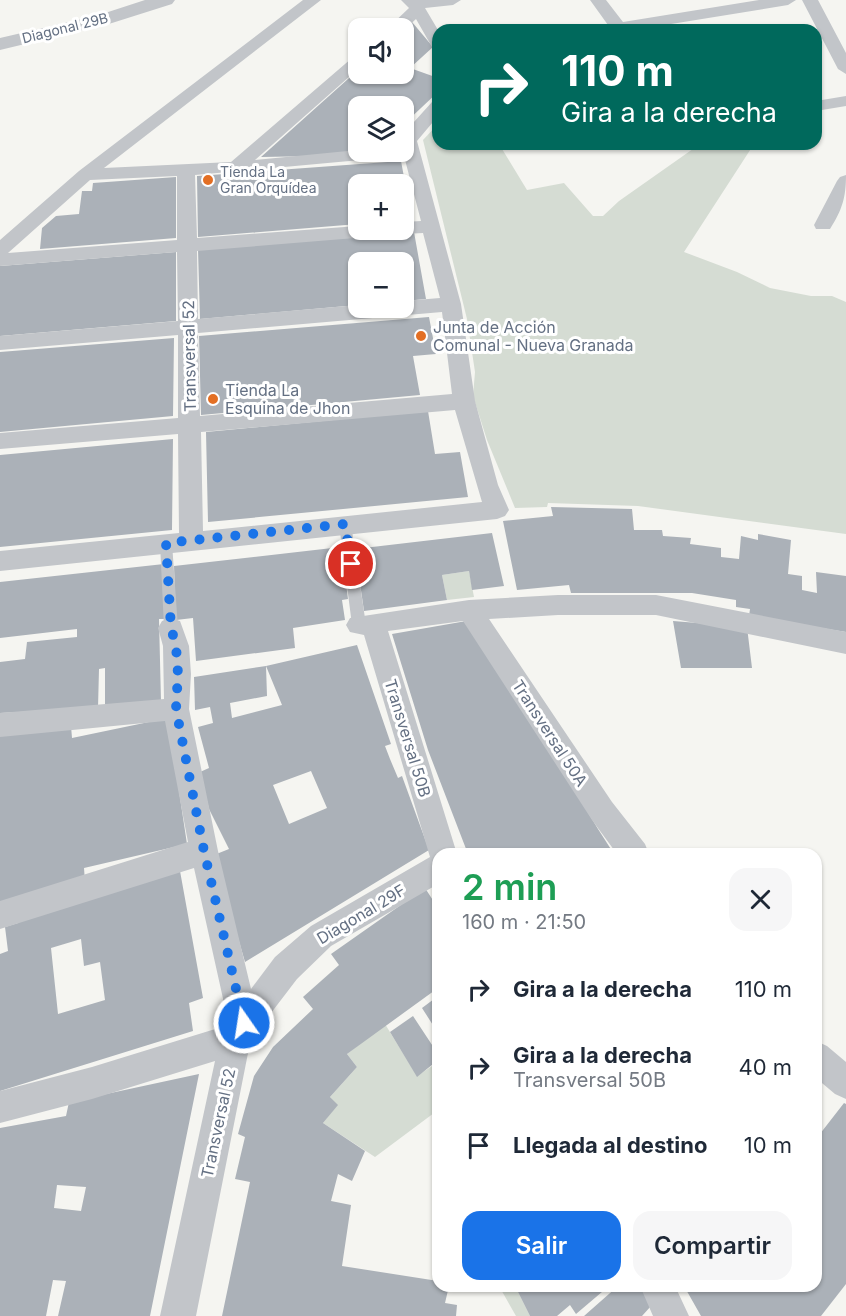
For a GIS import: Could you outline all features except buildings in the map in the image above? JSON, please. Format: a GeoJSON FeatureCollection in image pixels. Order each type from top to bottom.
{"type":"FeatureCollection","features":[{"type":"Feature","properties":{"kind":"street","name":"Diagonal 29B"},"geometry":{"type":"LineString","coordinates":[[0,44],[105,19],[165,0]]}},
{"type":"Feature","properties":{"kind":"street"},"geometry":{"type":"LineString","coordinates":[[0,250],[85,176],[158,117],[313,0]]}},
{"type":"Feature","properties":{"kind":"street"},"geometry":{"type":"LineString","coordinates":[[404,18],[414,5],[453,0]]}},
{"type":"Feature","properties":{"kind":"street"},"geometry":{"type":"LineString","coordinates":[[598,0],[611,24]]}},
{"type":"Feature","properties":{"kind":"street"},"geometry":{"type":"LineString","coordinates":[[644,24],[788,0]]}},
{"type":"Feature","properties":{"kind":"street"},"geometry":{"type":"LineString","coordinates":[[810,0],[846,69]]}},
{"type":"Feature","properties":{"kind":"street"},"geometry":{"type":"LineString","coordinates":[[414,5],[432,34]]}},
{"type":"Feature","properties":{"kind":"street"},"geometry":{"type":"LineString","coordinates":[[822,46],[834,43]]}},
{"type":"Feature","properties":{"kind":"street"},"geometry":{"type":"LineString","coordinates":[[236,166],[348,70]]}},
{"type":"Feature","properties":{"kind":"street"},"geometry":{"type":"LineString","coordinates":[[822,105],[846,101]]}},
{"type":"Feature","properties":{"kind":"street"},"geometry":{"type":"LineString","coordinates":[[414,131],[432,112]]}},
{"type":"Feature","properties":{"kind":"street"},"geometry":{"type":"LineString","coordinates":[[85,176],[186,170],[348,155]]}},
{"type":"Feature","properties":{"kind":"street"},"geometry":{"type":"LineString","coordinates":[[0,561],[497,510],[487,485],[464,401],[451,304],[414,157]]}},
{"type":"Feature","properties":{"kind":"street","name":"Transversal 52"},"geometry":{"type":"LineString","coordinates":[[186,170],[191,541]]}},
{"type":"Feature","properties":{"kind":"street"},"geometry":{"type":"LineString","coordinates":[[823,225],[846,181]]}},
{"type":"Feature","properties":{"kind":"street"},"geometry":{"type":"LineString","coordinates":[[414,227],[431,226]]}},
{"type":"Feature","properties":{"kind":"street"},"geometry":{"type":"LineString","coordinates":[[0,260],[348,232]]}},
{"type":"Feature","properties":{"kind":"street"},"geometry":{"type":"LineString","coordinates":[[0,343],[451,304]]}},
{"type":"Feature","properties":{"kind":"street"},"geometry":{"type":"LineString","coordinates":[[0,441],[464,401]]}},
{"type":"Feature","properties":{"kind":"street"},"geometry":{"type":"LineString","coordinates":[[366,624],[469,610],[558,605],[656,604],[846,643]]}},
{"type":"Feature","properties":{"kind":"street","name":"Transversal 50A"},"geometry":{"type":"LineString","coordinates":[[469,610],[602,811],[630,848]]}},
{"type":"Feature","properties":{"kind":"street","name":"Transversal 50B"},"geometry":{"type":"LineString","coordinates":[[366,624],[441,848]]}},
{"type":"Feature","properties":{"kind":"street","name":"Transversal 52"},"geometry":{"type":"LineString","coordinates":[[171,628],[176,646],[178,674],[176,709],[240,1031],[178,1316]]}},
{"type":"Feature","properties":{"kind":"street"},"geometry":{"type":"LineString","coordinates":[[0,725],[176,709]]}},
{"type":"Feature","properties":{"kind":"street"},"geometry":{"type":"LineString","coordinates":[[0,915],[204,851]]}},
{"type":"Feature","properties":{"kind":"street","name":"Diagonal 29F"},"geometry":{"type":"LineString","coordinates":[[240,1031],[286,968],[321,936],[432,871]]}},
{"type":"Feature","properties":{"kind":"street"},"geometry":{"type":"LineString","coordinates":[[0,1107],[92,1083],[240,1031]]}},
{"type":"Feature","properties":{"kind":"street"},"geometry":{"type":"LineString","coordinates":[[822,1062],[846,1083]]}},
{"type":"Feature","properties":{"kind":"street"},"geometry":{"type":"LineString","coordinates":[[660,1292],[671,1316]]}},
{"type":"Feature","properties":{"kind":"lane","name":"Transversal 50B"},"geometry":{"type":"LineString","coordinates":[[345,524],[366,624]]}},
{"type":"Feature","properties":{"kind":"lane","name":"Transversal 52"},"geometry":{"type":"LineString","coordinates":[[166,543],[171,628]]}},
{"type":"Feature","properties":{"kind":"shaded area"},"geometry":{"type":"Polygon","coordinates":[[[432,130],[432,150],[503,150],[527,190],[564,183],[593,216],[603,216],[619,201],[691,150],[750,150],[684,252],[737,272],[770,288],[811,296],[832,296],[846,302],[846,534],[638,506],[548,503],[547,507],[515,508],[487,440],[473,396],[475,372],[467,319],[423,140],[432,130]]]}},
{"type":"Feature","properties":{"kind":"shaded area"},"geometry":{"type":"Polygon","coordinates":[[[469,571],[474,597],[447,600],[442,575],[469,571]]]}},
{"type":"Feature","properties":{"kind":"shaded area"},"geometry":{"type":"Polygon","coordinates":[[[385,1024],[417,1076],[432,1066],[432,1114],[375,1157],[323,1123],[337,1105],[330,1097],[357,1067],[347,1054],[385,1024]]]}},
{"type":"Feature","properties":{"kind":"shaded area"},"geometry":{"type":"Polygon","coordinates":[[[502,1292],[518,1292],[530,1316],[516,1316],[502,1292]]]}},
{"type":"Feature","properties":{"kind":"place","name":"Tienda La Gran Orquídea"},"geometry":{"type":"Point","coordinates":[208,180]}},
{"type":"Feature","properties":{"kind":"place","name":"Junta de Acción Comunal - Nueva Granada"},"geometry":{"type":"Point","coordinates":[421,336]}},
{"type":"Feature","properties":{"kind":"place","name":"Tienda La Esquina de Jhon"},"geometry":{"type":"Point","coordinates":[213,399]}},
{"type":"Feature","properties":{"kind":"route"},"geometry":{"type":"LineString","coordinates":[[244,1023],[204,851],[176,709],[178,674],[176,646],[171,628],[166,543],[345,524],[351,564]]}}]}
